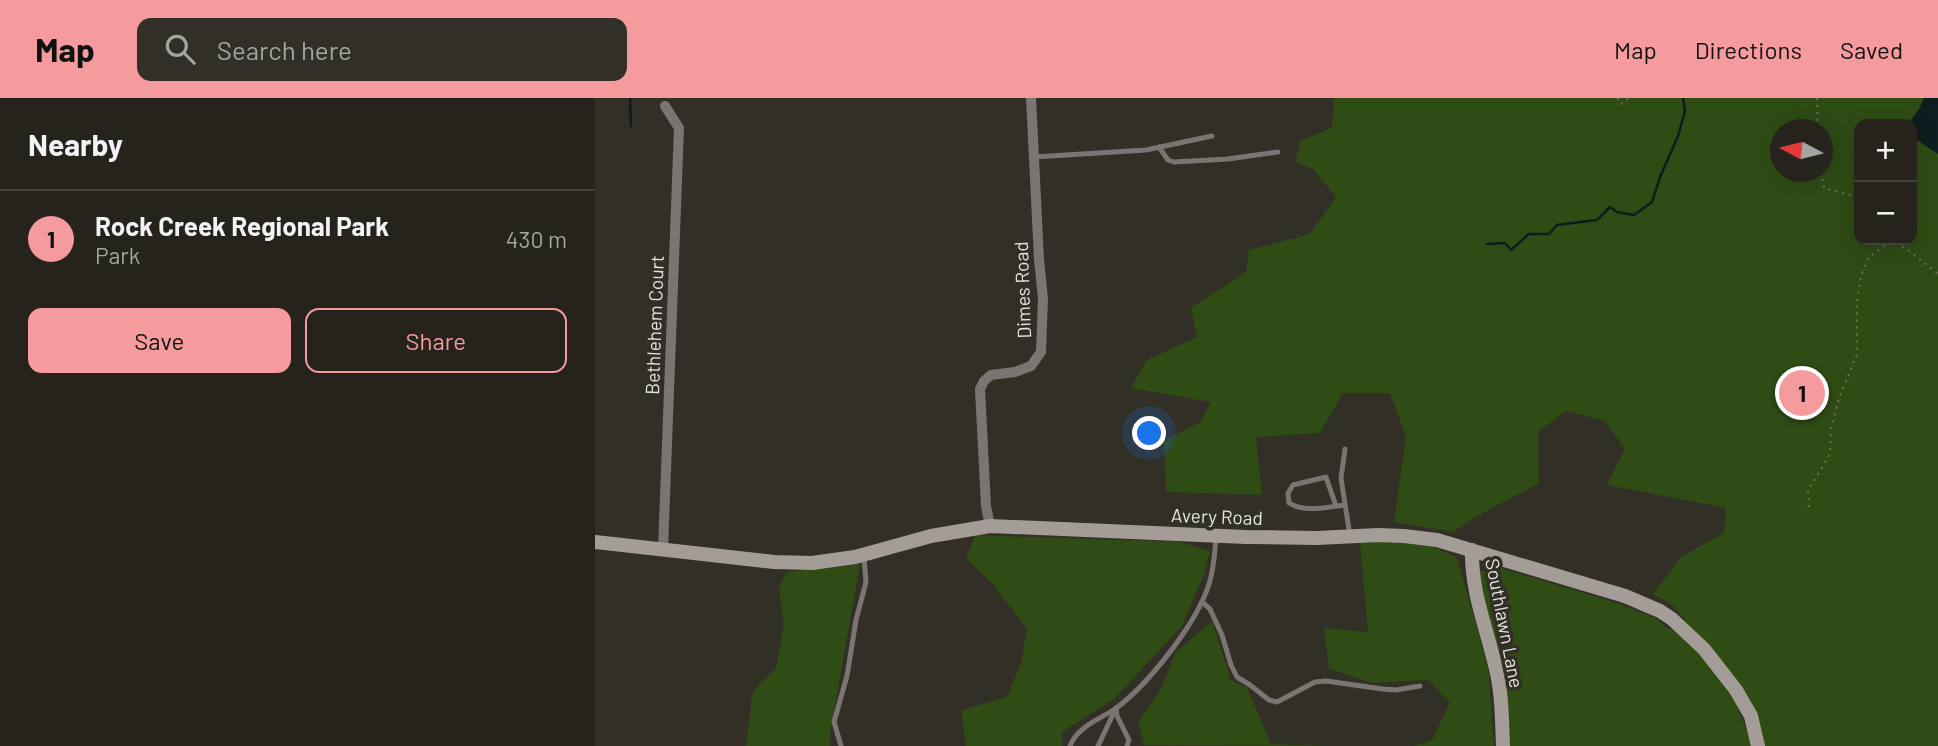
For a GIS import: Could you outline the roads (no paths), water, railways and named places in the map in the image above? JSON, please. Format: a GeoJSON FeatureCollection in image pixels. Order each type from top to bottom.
{"type":"FeatureCollection","features":[{"type":"Feature","properties":{"kind":"street","name":"Dimes Road"},"geometry":{"type":"LineString","coordinates":[[990,526],[986,506],[979,389],[991,375],[1015,372],[1031,366],[1041,352],[1043,299],[1031,98]]}},
{"type":"Feature","properties":{"kind":"street","name":"Bethlehem Court"},"geometry":{"type":"LineString","coordinates":[[663,549],[679,128],[665,106]]}},
{"type":"Feature","properties":{"kind":"street","name":"Avery Road"},"geometry":{"type":"LineString","coordinates":[[595,542],[774,562],[811,563],[864,555],[931,536],[990,526],[1216,536],[1413,536],[1437,540],[1625,596],[1672,619],[1704,649],[1737,690],[1751,716],[1758,746]]}},
{"type":"Feature","properties":{"kind":"street","name":"Southlawn Lane"},"geometry":{"type":"LineString","coordinates":[[1472,550],[1475,590],[1499,682],[1503,746]]}},
{"type":"Feature","properties":{"kind":"lane"},"geometry":{"type":"LineString","coordinates":[[1034,157],[1124,152],[1212,136]]}},
{"type":"Feature","properties":{"kind":"lane"},"geometry":{"type":"LineString","coordinates":[[1159,147],[1168,160],[1174,162],[1228,159],[1278,152]]}},
{"type":"Feature","properties":{"kind":"lane"},"geometry":{"type":"LineString","coordinates":[[1345,449],[1341,478],[1350,536]]}},
{"type":"Feature","properties":{"kind":"lane"},"geometry":{"type":"LineString","coordinates":[[1336,506],[1326,477],[1293,485],[1288,492],[1289,503],[1298,509],[1336,506],[1345,505]]}},
{"type":"Feature","properties":{"kind":"lane"},"geometry":{"type":"LineString","coordinates":[[1070,746],[1077,734],[1136,691],[1180,639],[1202,602],[1212,574],[1216,536]]}},
{"type":"Feature","properties":{"kind":"lane"},"geometry":{"type":"LineString","coordinates":[[841,746],[834,722],[847,676],[856,620],[866,582],[864,555]]}},
{"type":"Feature","properties":{"kind":"lane"},"geometry":{"type":"LineString","coordinates":[[1202,602],[1210,609],[1237,677],[1269,700],[1277,702],[1315,682],[1396,690],[1420,686]]}},
{"type":"Feature","properties":{"kind":"lane"},"geometry":{"type":"LineString","coordinates":[[1098,746],[1116,708]]}},
{"type":"Feature","properties":{"kind":"lane"},"geometry":{"type":"LineString","coordinates":[[1116,708],[1129,740],[1127,746]]}},
{"type":"Feature","properties":{"kind":"waterway"},"geometry":{"type":"LineString","coordinates":[[630,98],[631,126]]}},
{"type":"Feature","properties":{"kind":"waterway"},"geometry":{"type":"LineString","coordinates":[[1487,244],[1505,243],[1511,250],[1529,234],[1549,234],[1557,225],[1597,220],[1610,207],[1617,212],[1634,215],[1652,202],[1678,136],[1685,111],[1683,98]]}},
{"type":"Feature","properties":{"kind":"place","name":"Rock Creek Regional Park"},"geometry":{"type":"Point","coordinates":[1802,393]}}]}
